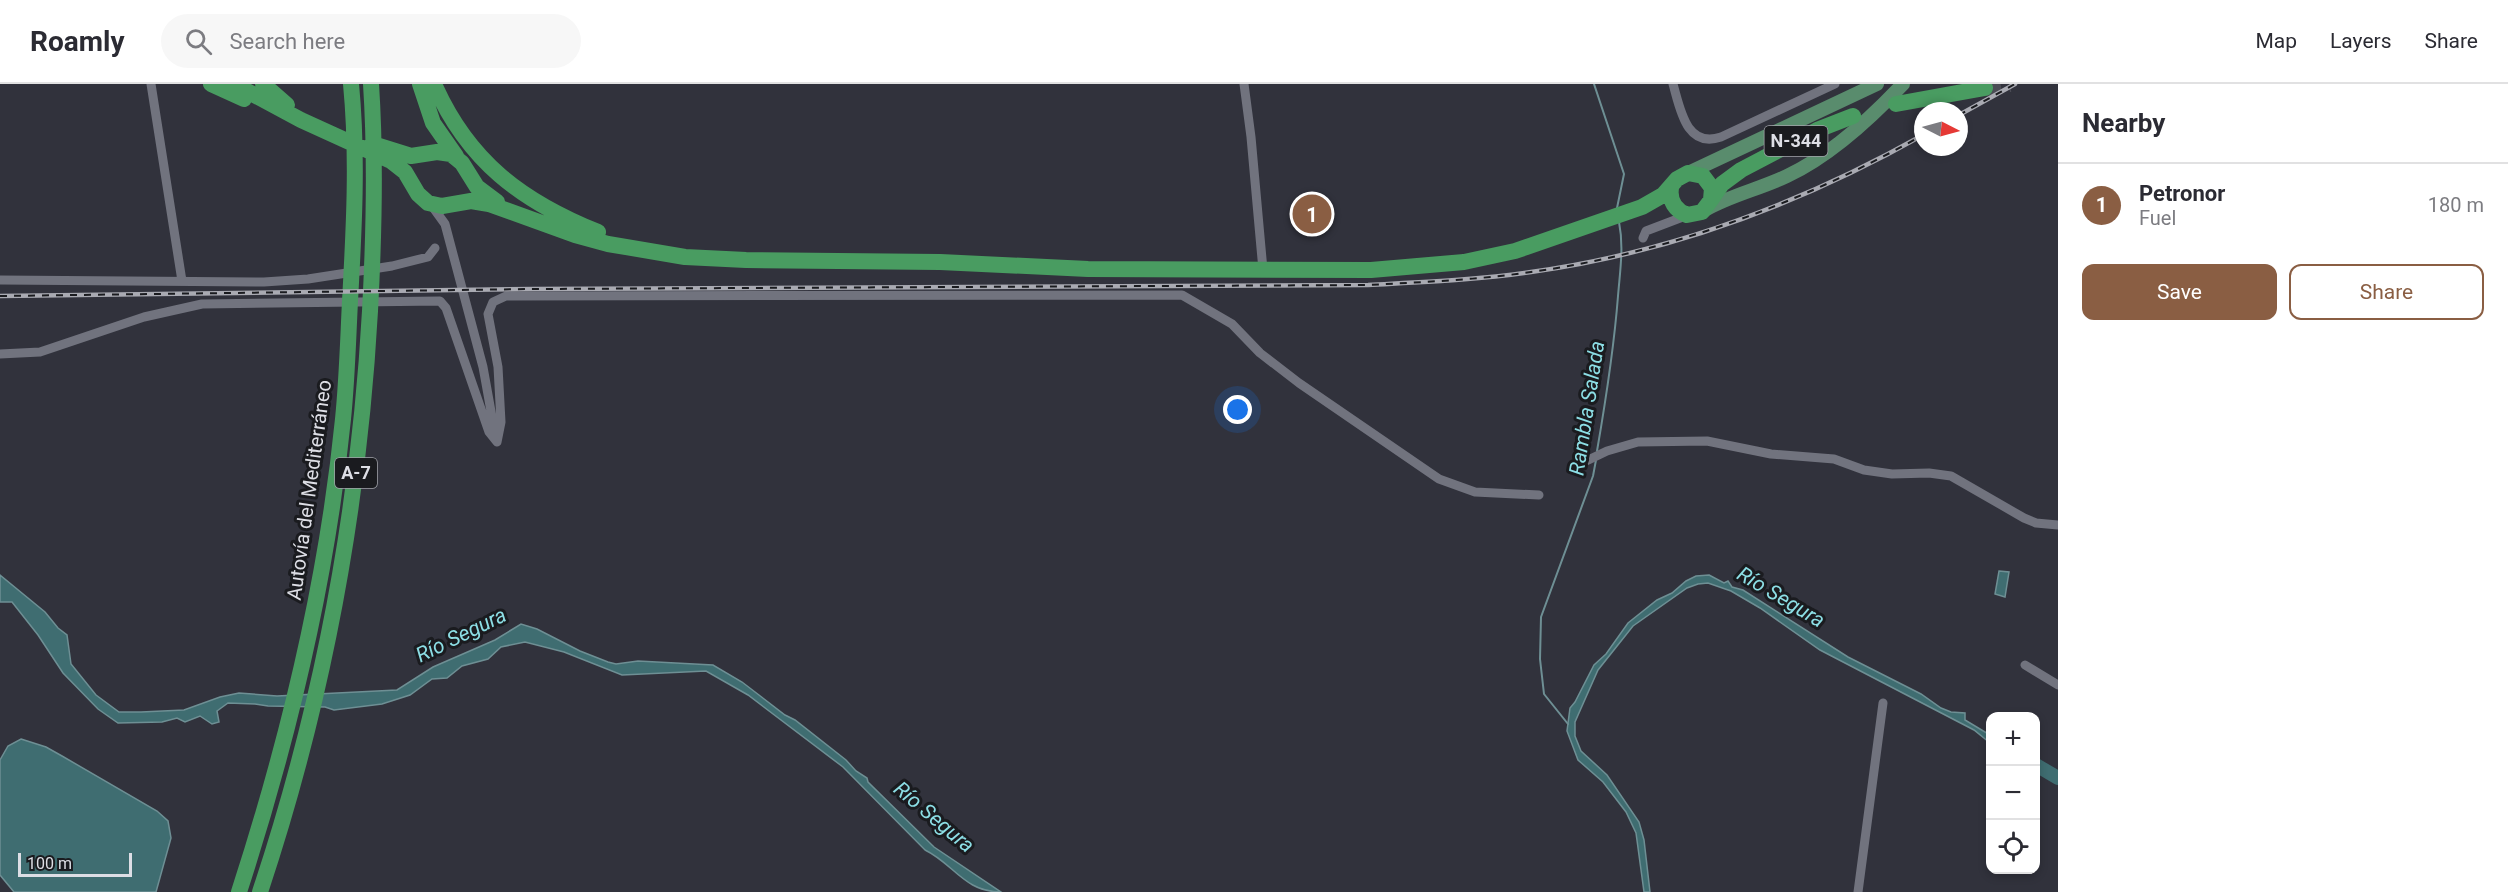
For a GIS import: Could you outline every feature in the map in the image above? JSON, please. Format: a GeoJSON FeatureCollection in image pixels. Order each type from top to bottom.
{"type":"FeatureCollection","features":[{"type":"Feature","properties":{"kind":"highway"},"geometry":{"type":"LineString","coordinates":[[211,84],[301,120],[391,161],[405,172],[418,194],[428,203],[437,206],[476,201],[507,208],[575,235],[626,248],[667,255],[738,260],[923,261],[1088,268],[1371,270],[1478,260],[1515,252],[1637,208],[1660,197],[1671,188],[1677,179],[1694,174],[1710,185],[1688,210]]}},
{"type":"Feature","properties":{"kind":"highway"},"geometry":{"type":"LineString","coordinates":[[234,84],[301,120]]}},
{"type":"Feature","properties":{"kind":"highway"},"geometry":{"type":"LineString","coordinates":[[263,84],[289,106],[400,153],[415,156],[442,152],[462,165]]}},
{"type":"Feature","properties":{"kind":"highway"},"geometry":{"type":"LineString","coordinates":[[278,84],[310,114],[334,126]]}},
{"type":"Feature","properties":{"kind":"highway"},"geometry":{"type":"LineString","coordinates":[[420,84],[433,123],[462,165],[482,192],[507,208]]}},
{"type":"Feature","properties":{"kind":"highway"},"geometry":{"type":"LineString","coordinates":[[434,84],[446,110],[469,144],[489,167],[513,188],[539,205],[570,220],[621,241],[667,255]]}},
{"type":"Feature","properties":{"kind":"highway"},"geometry":{"type":"LineString","coordinates":[[1896,92],[1985,88]]}},
{"type":"Feature","properties":{"kind":"highway","name":"Autovía del Mediterráneo"},"geometry":{"type":"LineString","coordinates":[[239,892],[285,737],[307,645],[331,513],[343,418],[354,219],[351,89]]}},
{"type":"Feature","properties":{"kind":"highway","name":"Autovía del Mediterráneo"},"geometry":{"type":"LineString","coordinates":[[260,892],[276,844],[304,742],[327,646],[353,501],[367,362],[372,279],[371,89]]}},
{"type":"Feature","properties":{"kind":"highway","name":"N-344"},"geometry":{"type":"LineString","coordinates":[[1688,210],[1741,170],[1817,130],[1853,116]]}},
{"type":"Feature","properties":{"kind":"highway"},"geometry":{"type":"LineString","coordinates":[[413,184],[415,167],[428,154]]}},
{"type":"Feature","properties":{"kind":"highway"},"geometry":{"type":"LineString","coordinates":[[450,204],[464,190],[462,165]]}},
{"type":"Feature","properties":{"kind":"highway","name":"N-344"},"geometry":{"type":"LineString","coordinates":[[1694,174],[1717,175],[1741,170]]}},
{"type":"Feature","properties":{"kind":"highway"},"geometry":{"type":"LineString","coordinates":[[1671,188],[1671,199],[1688,210]]}},
{"type":"Feature","properties":{"kind":"highway"},"geometry":{"type":"LineString","coordinates":[[1637,208],[1658,205],[1688,210]]}},
{"type":"Feature","properties":{"kind":"main road"},"geometry":{"type":"LineString","coordinates":[[1694,174],[1787,126],[1877,84]]}},
{"type":"Feature","properties":{"kind":"main road"},"geometry":{"type":"LineString","coordinates":[[1688,210],[1784,177],[1811,163],[1896,92]]}},
{"type":"Feature","properties":{"kind":"street"},"geometry":{"type":"LineString","coordinates":[[151,84],[182,281]]}},
{"type":"Feature","properties":{"kind":"street"},"geometry":{"type":"LineString","coordinates":[[1673,84],[1688,128],[1700,138],[1708,139],[1720,136],[1835,84]]}},
{"type":"Feature","properties":{"kind":"street"},"geometry":{"type":"LineString","coordinates":[[1787,126],[1860,84]]}},
{"type":"Feature","properties":{"kind":"street"},"geometry":{"type":"LineString","coordinates":[[1246,85],[1263,270]]}},
{"type":"Feature","properties":{"kind":"street"},"geometry":{"type":"LineString","coordinates":[[428,203],[438,211],[445,224],[483,367],[497,442]]}},
{"type":"Feature","properties":{"kind":"street"},"geometry":{"type":"LineString","coordinates":[[445,224],[450,204]]}},
{"type":"Feature","properties":{"kind":"street"},"geometry":{"type":"LineString","coordinates":[[1643,238],[1646,231],[1688,210]]}},
{"type":"Feature","properties":{"kind":"street"},"geometry":{"type":"LineString","coordinates":[[0,280],[264,282],[308,279],[392,266],[428,257],[435,248]]}},
{"type":"Feature","properties":{"kind":"street"},"geometry":{"type":"LineString","coordinates":[[497,442],[501,422],[498,367],[488,314],[494,302],[506,296],[1167,293],[1182,295],[1232,324],[1275,365],[1371,432],[1401,456],[1439,479],[1475,492],[1539,495]]}},
{"type":"Feature","properties":{"kind":"street"},"geometry":{"type":"LineString","coordinates":[[0,354],[40,352],[144,317],[202,304],[440,301],[446,308],[489,432],[497,442]]}},
{"type":"Feature","properties":{"kind":"street"},"geometry":{"type":"LineString","coordinates":[[1582,463],[1606,451],[1638,442],[1707,441],[1771,454],[1834,459],[1864,470],[1892,474],[1929,473],[1951,476],[2024,518],[2036,523],[2058,525]]}},
{"type":"Feature","properties":{"kind":"street"},"geometry":{"type":"LineString","coordinates":[[2025,665],[2058,685]]}},
{"type":"Feature","properties":{"kind":"street"},"geometry":{"type":"LineString","coordinates":[[1858,892],[1883,703]]}},
{"type":"Feature","properties":{"kind":"shaded area"},"geometry":{"type":"Polygon","coordinates":[[[1999,571],[2009,572],[2005,597],[1995,594],[1999,571]]]}},
{"type":"Feature","properties":{"kind":"shaded area"},"geometry":{"type":"Polygon","coordinates":[[[0,575],[45,612],[67,635],[71,664],[96,695],[119,712],[184,710],[239,693],[277,696],[397,690],[433,667],[495,640],[521,624],[537,629],[580,651],[616,664],[638,661],[713,665],[742,682],[846,760],[856,771],[867,778],[868,782],[934,847],[1001,892],[988,891],[968,882],[925,850],[843,767],[748,695],[706,671],[622,675],[564,652],[525,642],[501,647],[488,659],[462,666],[447,678],[432,679],[410,695],[382,704],[334,710],[325,707],[228,703],[217,711],[219,722],[212,724],[200,716],[185,722],[177,718],[162,722],[118,723],[98,709],[63,673],[38,635],[12,602],[0,602],[0,575]]]}},
{"type":"Feature","properties":{"kind":"shaded area"},"geometry":{"type":"Polygon","coordinates":[[[1709,575],[1724,583],[1728,581],[1732,587],[1743,590],[1848,657],[1921,694],[1941,708],[1951,712],[1965,713],[1965,720],[1986,733],[1986,740],[1974,730],[1820,650],[1760,608],[1731,591],[1708,583],[1687,588],[1633,626],[1598,670],[1575,722],[1575,736],[1581,751],[1607,775],[1639,822],[1644,840],[1650,892],[1644,892],[1636,833],[1626,812],[1603,782],[1578,760],[1567,731],[1570,708],[1594,665],[1606,654],[1628,623],[1657,600],[1672,593],[1696,576],[1709,575]]]}},
{"type":"Feature","properties":{"kind":"shaded area"},"geometry":{"type":"Polygon","coordinates":[[[21,739],[46,747],[157,811],[168,821],[171,838],[156,892],[14,892],[0,875],[0,760],[8,746],[21,739]]]}},
{"type":"Feature","properties":{"kind":"waterway","name":"Rambla Salada"},"geometry":{"type":"LineString","coordinates":[[1594,84],[1624,174],[1617,208]]}},
{"type":"Feature","properties":{"kind":"waterway","name":"Rambla Salada"},"geometry":{"type":"LineString","coordinates":[[1597,451],[1621,268],[1619,222]]}},
{"type":"Feature","properties":{"kind":"waterway","name":"Rambla Salada"},"geometry":{"type":"LineString","coordinates":[[1568,724],[1544,694],[1540,659],[1541,617],[1593,476],[1596,460]]}},
{"type":"Feature","properties":{"kind":"waterway","name":"Río Segura"},"geometry":{"type":"LineString","coordinates":[[2038,766],[2058,778]]}},
{"type":"Feature","properties":{"kind":"tunnel"},"geometry":{"type":"LineString","coordinates":[[1985,88],[2010,84]]}},
{"type":"Feature","properties":{"kind":"railway"},"geometry":{"type":"LineString","coordinates":[[1968,110],[2015,84]]}},
{"type":"Feature","properties":{"kind":"railway"},"geometry":{"type":"LineString","coordinates":[[0,296],[534,289],[1368,285],[1470,279],[1511,275],[1582,263],[1683,238],[1782,203],[1877,160],[1914,140]]}},
{"type":"Feature","properties":{"kind":"place","name":"Petronor"},"geometry":{"type":"Point","coordinates":[1312,214]}}]}
